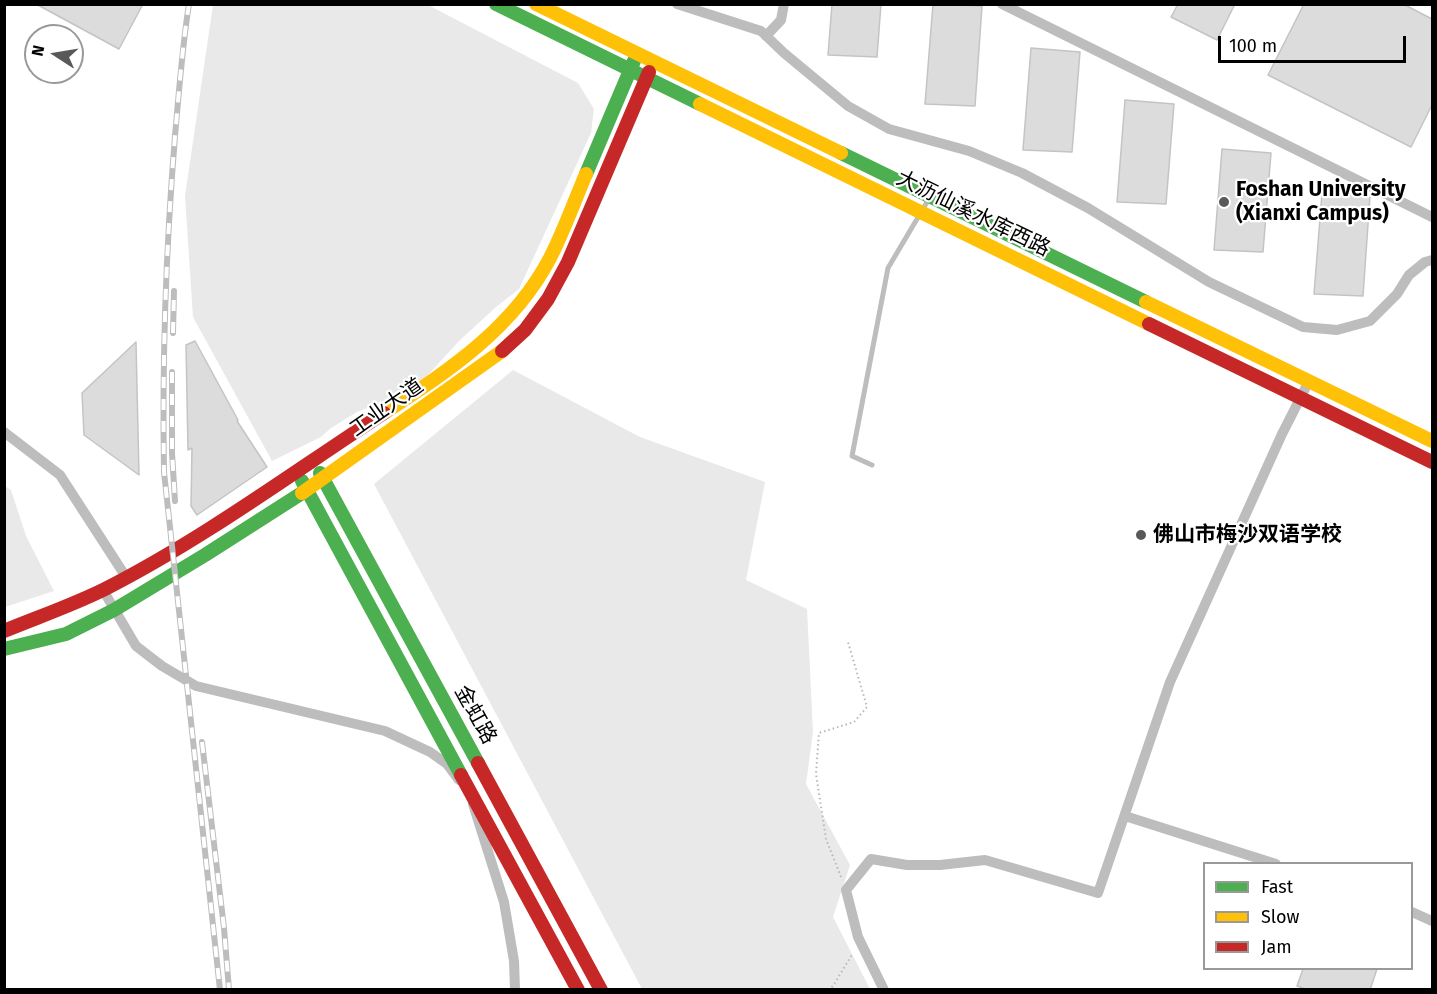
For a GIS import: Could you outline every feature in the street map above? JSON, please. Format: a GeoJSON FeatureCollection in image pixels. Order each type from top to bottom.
{"type":"FeatureCollection","features":[{"type":"Feature","properties":{"kind":"street","name":"大沥仙溪水库西路"},"geometry":{"type":"LineString","coordinates":[[496,4],[1432,462]]}},
{"type":"Feature","properties":{"kind":"street"},"geometry":{"type":"LineString","coordinates":[[536,4],[1432,441]]}},
{"type":"Feature","properties":{"kind":"street"},"geometry":{"type":"LineString","coordinates":[[677,4],[761,31],[848,106],[889,129],[969,151],[1022,173],[1088,208],[1209,282],[1303,327],[1337,330],[1370,321],[1397,294],[1409,275],[1425,262],[1432,260]]}},
{"type":"Feature","properties":{"kind":"street"},"geometry":{"type":"LineString","coordinates":[[766,36],[781,20],[784,4]]}},
{"type":"Feature","properties":{"kind":"street"},"geometry":{"type":"LineString","coordinates":[[1002,4],[1432,217]]}},
{"type":"Feature","properties":{"kind":"street","name":"工业大道"},"geometry":{"type":"LineString","coordinates":[[126,577],[187,543],[313,461],[465,357],[490,337],[516,311],[550,258],[638,54]]}},
{"type":"Feature","properties":{"kind":"street","name":"工业大道"},"geometry":{"type":"LineString","coordinates":[[4,650],[66,634],[114,610],[323,479],[498,355],[525,330],[548,299],[568,262],[653,61]]}},
{"type":"Feature","properties":{"kind":"street"},"geometry":{"type":"LineString","coordinates":[[885,990],[860,942],[846,890],[871,859],[908,865],[940,865],[985,860],[1098,893],[1170,682],[1282,434],[1309,381]]}},
{"type":"Feature","properties":{"kind":"street"},"geometry":{"type":"LineString","coordinates":[[4,432],[60,475],[126,577],[103,590],[4,631]]}},
{"type":"Feature","properties":{"kind":"street","name":"金虹路"},"geometry":{"type":"LineString","coordinates":[[313,461],[601,990]]}},
{"type":"Feature","properties":{"kind":"street","name":"金虹路"},"geometry":{"type":"LineString","coordinates":[[297,471],[578,990]]}},
{"type":"Feature","properties":{"kind":"street"},"geometry":{"type":"LineString","coordinates":[[103,590],[136,646],[162,666],[196,687],[385,731],[430,752],[447,764],[469,792],[504,902],[514,961],[515,990]]}},
{"type":"Feature","properties":{"kind":"street"},"geometry":{"type":"LineString","coordinates":[[1125,816],[1270,862]]}},
{"type":"Feature","properties":{"kind":"street"},"geometry":{"type":"LineString","coordinates":[[1413,912],[1432,921]]}},
{"type":"Feature","properties":{"kind":"lane"},"geometry":{"type":"LineString","coordinates":[[872,465],[852,456],[888,268],[931,195]]}},
{"type":"Feature","properties":{"kind":"path"},"geometry":{"type":"LineString","coordinates":[[846,890],[826,839],[816,774],[819,733],[854,722],[867,707],[848,642]]}},
{"type":"Feature","properties":{"kind":"path"},"geometry":{"type":"LineString","coordinates":[[828,990],[860,942]]}},
{"type":"Feature","properties":{"kind":"shaded area"},"geometry":{"type":"Polygon","coordinates":[[[213,5],[428,5],[578,83],[594,109],[591,133],[519,289],[460,340],[426,377],[391,399],[357,412],[321,437],[272,461],[193,317],[185,196],[213,5]]]}},
{"type":"Feature","properties":{"kind":"shaded area"},"geometry":{"type":"Polygon","coordinates":[[[513,370],[640,437],[765,482],[746,580],[807,609],[813,732],[806,784],[850,865],[833,917],[870,989],[642,989],[374,484],[513,370]]]}},
{"type":"Feature","properties":{"kind":"shaded area"},"geometry":{"type":"Polygon","coordinates":[[[5,486],[11,490],[26,536],[54,591],[5,607],[5,486]]]}},
{"type":"Feature","properties":{"kind":"building"},"geometry":{"type":"Polygon","coordinates":[[[36,4],[143,4],[119,49],[84,30],[84,24],[73,24],[36,4]]]}},
{"type":"Feature","properties":{"kind":"building"},"geometry":{"type":"Polygon","coordinates":[[[832,4],[881,4],[877,57],[828,55],[832,4]]]}},
{"type":"Feature","properties":{"kind":"building"},"geometry":{"type":"Polygon","coordinates":[[[933,4],[982,6],[975,106],[925,104],[933,4]]]}},
{"type":"Feature","properties":{"kind":"building"},"geometry":{"type":"Polygon","coordinates":[[[1178,4],[1235,4],[1217,40],[1171,17],[1178,4]]]}},
{"type":"Feature","properties":{"kind":"building"},"geometry":{"type":"Polygon","coordinates":[[[1304,4],[1403,4],[1432,19],[1432,105],[1411,147],[1268,75],[1304,4]]]}},
{"type":"Feature","properties":{"kind":"building"},"geometry":{"type":"Polygon","coordinates":[[[1031,48],[1080,52],[1072,152],[1023,150],[1031,48]]]}},
{"type":"Feature","properties":{"kind":"building"},"geometry":{"type":"Polygon","coordinates":[[[1125,100],[1174,104],[1166,204],[1117,202],[1125,100]]]}},
{"type":"Feature","properties":{"kind":"building"},"geometry":{"type":"Polygon","coordinates":[[[1222,149],[1271,153],[1263,252],[1214,250],[1222,149]]]}},
{"type":"Feature","properties":{"kind":"building"},"geometry":{"type":"Polygon","coordinates":[[[1322,193],[1370,196],[1363,296],[1314,294],[1322,193]]]}},
{"type":"Feature","properties":{"kind":"building"},"geometry":{"type":"Polygon","coordinates":[[[195,341],[237,421],[267,467],[197,515],[191,506],[192,448],[188,450],[186,345],[195,341]]]}},
{"type":"Feature","properties":{"kind":"building"},"geometry":{"type":"Polygon","coordinates":[[[136,342],[139,475],[84,435],[82,393],[136,342]]]}},
{"type":"Feature","properties":{"kind":"building"},"geometry":{"type":"Polygon","coordinates":[[[1303,970],[1377,970],[1370,990],[1308,990],[1297,986],[1303,970]]]}},
{"type":"Feature","properties":{"kind":"railway"},"geometry":{"type":"LineString","coordinates":[[189,4],[179,86],[169,220],[164,346],[164,472],[220,990]]}},
{"type":"Feature","properties":{"kind":"railway"},"geometry":{"type":"LineString","coordinates":[[173,333],[174,291]]}},
{"type":"Feature","properties":{"kind":"railway"},"geometry":{"type":"LineString","coordinates":[[172,372],[172,453],[175,501]]}},
{"type":"Feature","properties":{"kind":"railway"},"geometry":{"type":"LineString","coordinates":[[202,742],[229,990]]}},
{"type":"Feature","properties":{"kind":"traffic: fast"},"geometry":{"type":"LineString","coordinates":[[496,4],[700,104]]}},
{"type":"Feature","properties":{"kind":"traffic: fast"},"geometry":{"type":"LineString","coordinates":[[586,174],[634,61]]}},
{"type":"Feature","properties":{"kind":"traffic: fast"},"geometry":{"type":"LineString","coordinates":[[841,153],[1146,302]]}},
{"type":"Feature","properties":{"kind":"traffic: fast"},"geometry":{"type":"LineString","coordinates":[[320,473],[478,763]]}},
{"type":"Feature","properties":{"kind":"traffic: fast"},"geometry":{"type":"LineString","coordinates":[[302,481],[461,775]]}},
{"type":"Feature","properties":{"kind":"traffic: fast"},"geometry":{"type":"LineString","coordinates":[[4,649],[66,634],[114,610],[302,493]]}},
{"type":"Feature","properties":{"kind":"traffic: slow"},"geometry":{"type":"LineString","coordinates":[[536,4],[841,153]]}},
{"type":"Feature","properties":{"kind":"traffic: slow"},"geometry":{"type":"LineString","coordinates":[[700,104],[1149,324]]}},
{"type":"Feature","properties":{"kind":"traffic: slow"},"geometry":{"type":"LineString","coordinates":[[384,413],[455,364],[498,327],[517,306],[535,283],[550,258],[586,174]]}},
{"type":"Feature","properties":{"kind":"traffic: slow"},"geometry":{"type":"LineString","coordinates":[[1146,302],[1432,441]]}},
{"type":"Feature","properties":{"kind":"traffic: slow"},"geometry":{"type":"LineString","coordinates":[[302,493],[502,351]]}},
{"type":"Feature","properties":{"kind":"traffic: jam"},"geometry":{"type":"LineString","coordinates":[[502,351],[525,330],[548,299],[568,262],[649,72]]}},
{"type":"Feature","properties":{"kind":"traffic: jam"},"geometry":{"type":"LineString","coordinates":[[1149,324],[1432,462]]}},
{"type":"Feature","properties":{"kind":"traffic: jam"},"geometry":{"type":"LineString","coordinates":[[4,631],[93,595],[141,570],[247,505],[384,413]]}},
{"type":"Feature","properties":{"kind":"traffic: jam"},"geometry":{"type":"LineString","coordinates":[[478,763],[601,990]]}},
{"type":"Feature","properties":{"kind":"traffic: jam"},"geometry":{"type":"LineString","coordinates":[[461,775],[578,990]]}},
{"type":"Feature","properties":{"kind":"place","name":"Foshan University (Xianxi Campus)"},"geometry":{"type":"Point","coordinates":[1224,202]}},
{"type":"Feature","properties":{"kind":"place","name":"佛山市梅沙双语学校"},"geometry":{"type":"Point","coordinates":[1141,535]}}]}
